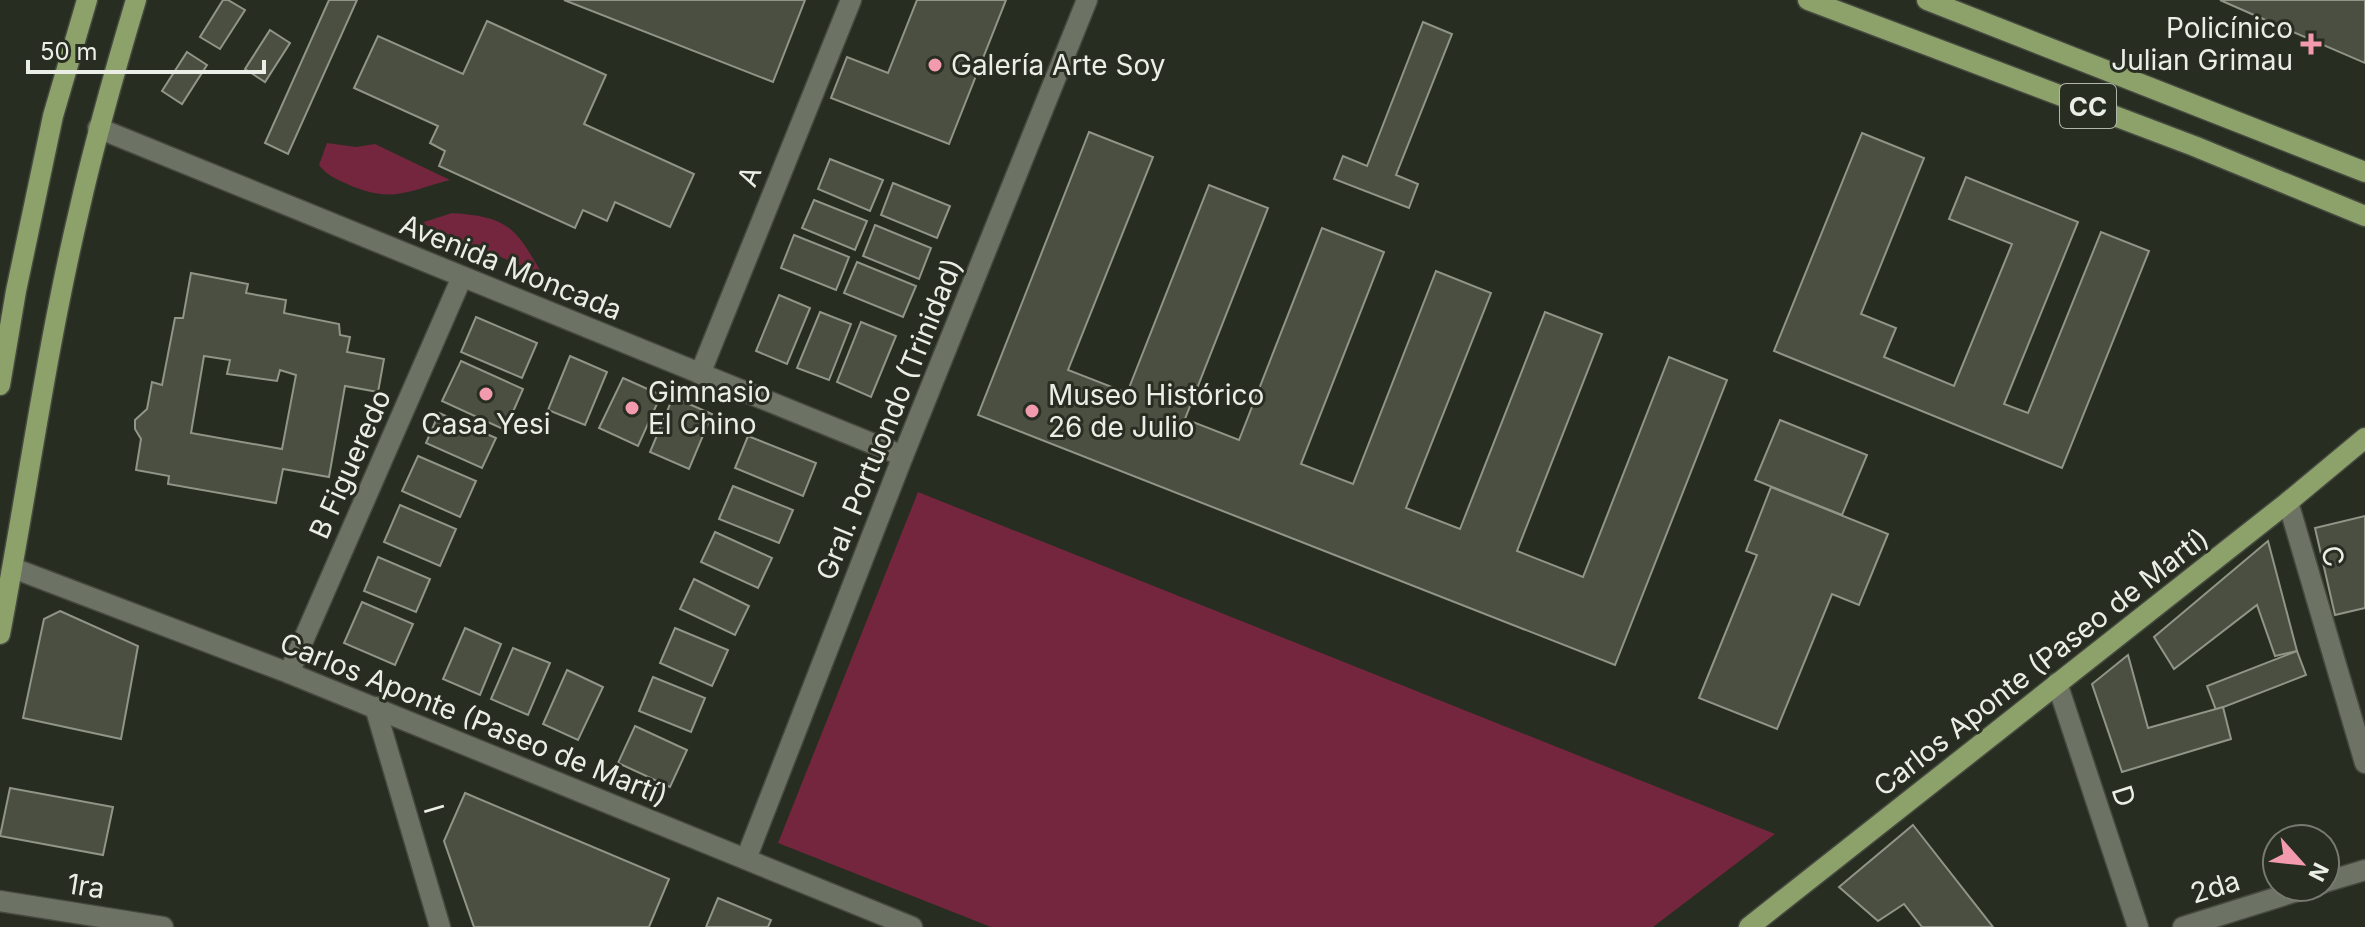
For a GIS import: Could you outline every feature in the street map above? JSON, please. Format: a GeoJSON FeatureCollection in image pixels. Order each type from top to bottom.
{"type":"FeatureCollection","features":[{"type":"Feature","properties":{"kind":"main road"},"geometry":{"type":"LineString","coordinates":[[0,385],[16,291],[53,116],[87,0]]}},
{"type":"Feature","properties":{"kind":"main road"},"geometry":{"type":"LineString","coordinates":[[0,634],[50,348],[78,213],[98,128],[136,0]]}},
{"type":"Feature","properties":{"kind":"main road","name":"CC"},"geometry":{"type":"LineString","coordinates":[[1808,0],[2194,146],[2365,216]]}},
{"type":"Feature","properties":{"kind":"main road","name":"CC"},"geometry":{"type":"LineString","coordinates":[[1927,0],[2365,172]]}},
{"type":"Feature","properties":{"kind":"main road"},"geometry":{"type":"LineString","coordinates":[[2363,442],[2365,424]]}},
{"type":"Feature","properties":{"kind":"main road","name":"Carlos Aponte (Paseo de Martí)"},"geometry":{"type":"LineString","coordinates":[[1749,927],[2363,442]]}},
{"type":"Feature","properties":{"kind":"street","name":"A"},"geometry":{"type":"LineString","coordinates":[[700,374],[851,0]]}},
{"type":"Feature","properties":{"kind":"street","name":"Gral. Portuondo (Trinidad)"},"geometry":{"type":"LineString","coordinates":[[746,859],[903,456],[1087,0]]}},
{"type":"Feature","properties":{"kind":"street","name":"Avenida Moncada"},"geometry":{"type":"LineString","coordinates":[[98,128],[903,456]]}},
{"type":"Feature","properties":{"kind":"street","name":"B Figueredo"},"geometry":{"type":"LineString","coordinates":[[289,673],[462,277]]}},
{"type":"Feature","properties":{"kind":"street","name":"C"},"geometry":{"type":"LineString","coordinates":[[2288,502],[2365,763]]}},
{"type":"Feature","properties":{"kind":"street","name":"Carlos Aponte (Paseo de Martí)"},"geometry":{"type":"LineString","coordinates":[[13,568],[375,707],[912,927]]}},
{"type":"Feature","properties":{"kind":"street","name":"D"},"geometry":{"type":"LineString","coordinates":[[2057,683],[2138,927]]}},
{"type":"Feature","properties":{"kind":"street","name":"I"},"geometry":{"type":"LineString","coordinates":[[375,707],[440,927]]}},
{"type":"Feature","properties":{"kind":"street"},"geometry":{"type":"LineString","coordinates":[[2341,877],[2365,870]]}},
{"type":"Feature","properties":{"kind":"street","name":"1ra"},"geometry":{"type":"LineString","coordinates":[[0,901],[155,926]]}},
{"type":"Feature","properties":{"kind":"street","name":"2da"},"geometry":{"type":"LineString","coordinates":[[2183,927],[2261,902]]}},
{"type":"Feature","properties":{"kind":"shaded area"},"geometry":{"type":"Polygon","coordinates":[[[327,143],[356,147],[375,144],[450,180],[398,194],[374,193],[334,178],[319,165],[327,143]]]}},
{"type":"Feature","properties":{"kind":"shaded area"},"geometry":{"type":"Polygon","coordinates":[[[452,213],[487,218],[509,228],[525,246],[543,275],[421,223],[452,213]]]}},
{"type":"Feature","properties":{"kind":"shaded area"},"geometry":{"type":"Polygon","coordinates":[[[918,492],[1775,834],[1653,927],[991,927],[778,843],[918,492]]]}},
{"type":"Feature","properties":{"kind":"building"},"geometry":{"type":"Polygon","coordinates":[[[223,0],[245,10],[220,49],[200,37],[223,0]]]}},
{"type":"Feature","properties":{"kind":"building"},"geometry":{"type":"Polygon","coordinates":[[[329,0],[357,0],[288,154],[265,143],[329,0]]]}},
{"type":"Feature","properties":{"kind":"building"},"geometry":{"type":"Polygon","coordinates":[[[564,0],[805,0],[773,82],[564,0]]]}},
{"type":"Feature","properties":{"kind":"building","name":"Galería Arte Soy"},"geometry":{"type":"Polygon","coordinates":[[[917,0],[1006,0],[949,144],[831,98],[847,57],[888,73],[917,0]]]}},
{"type":"Feature","properties":{"kind":"building"},"geometry":{"type":"Polygon","coordinates":[[[2220,0],[2365,0],[2365,63],[2254,15],[2220,0]]]}},
{"type":"Feature","properties":{"kind":"building"},"geometry":{"type":"Polygon","coordinates":[[[487,21],[606,75],[584,124],[694,174],[670,227],[615,202],[607,221],[583,210],[575,228],[439,166],[445,151],[430,143],[438,126],[354,88],[378,36],[463,74],[487,21]]]}},
{"type":"Feature","properties":{"kind":"building"},"geometry":{"type":"Polygon","coordinates":[[[1423,22],[1452,34],[1396,175],[1418,184],[1409,208],[1334,179],[1343,156],[1367,166],[1423,22]]]}},
{"type":"Feature","properties":{"kind":"building"},"geometry":{"type":"Polygon","coordinates":[[[270,30],[290,43],[265,82],[245,69],[270,30]]]}},
{"type":"Feature","properties":{"kind":"building"},"geometry":{"type":"Polygon","coordinates":[[[187,52],[207,65],[182,104],[162,91],[187,52]]]}},
{"type":"Feature","properties":{"kind":"building"},"geometry":{"type":"Polygon","coordinates":[[[1089,132],[1153,157],[1068,370],[1127,393],[1209,185],[1268,208],[1185,419],[1239,440],[1322,228],[1384,252],[1301,464],[1353,484],[1436,271],[1491,293],[1406,508],[1460,529],[1545,312],[1602,334],[1517,551],[1583,577],[1669,357],[1727,380],[1615,665],[978,415],[1089,132]]]}},
{"type":"Feature","properties":{"kind":"building"},"geometry":{"type":"Polygon","coordinates":[[[1862,133],[1924,158],[1861,314],[1896,328],[1884,357],[1954,386],[2012,244],[1949,219],[1966,177],[2078,222],[2004,404],[2028,413],[2101,232],[2149,251],[2062,468],[1774,351],[1862,133]]]}},
{"type":"Feature","properties":{"kind":"building"},"geometry":{"type":"Polygon","coordinates":[[[830,159],[883,180],[870,211],[818,189],[830,159]]]}},
{"type":"Feature","properties":{"kind":"building"},"geometry":{"type":"Polygon","coordinates":[[[893,183],[950,206],[937,238],[881,215],[893,183]]]}},
{"type":"Feature","properties":{"kind":"building"},"geometry":{"type":"Polygon","coordinates":[[[814,200],[867,221],[855,250],[802,228],[814,200]]]}},
{"type":"Feature","properties":{"kind":"building"},"geometry":{"type":"Polygon","coordinates":[[[875,225],[931,248],[919,279],[863,256],[875,225]]]}},
{"type":"Feature","properties":{"kind":"building"},"geometry":{"type":"Polygon","coordinates":[[[794,235],[849,257],[836,290],[781,268],[794,235]]]}},
{"type":"Feature","properties":{"kind":"building"},"geometry":{"type":"Polygon","coordinates":[[[857,262],[916,286],[903,317],[844,293],[857,262]]]}},
{"type":"Feature","properties":{"kind":"building"},"geometry":{"type":"Polygon","coordinates":[[[191,273],[248,284],[246,293],[286,300],[284,313],[339,324],[340,335],[350,337],[347,352],[384,359],[378,392],[345,386],[329,477],[283,469],[276,503],[168,484],[169,476],[136,470],[141,439],[135,429],[135,420],[147,409],[152,382],[162,385],[175,318],[183,318],[191,273]],[[204,356],[191,433],[282,449],[296,375],[280,370],[277,381],[227,374],[230,360],[204,356]]]}},
{"type":"Feature","properties":{"kind":"building"},"geometry":{"type":"Polygon","coordinates":[[[779,295],[810,308],[787,364],[756,351],[779,295]]]}},
{"type":"Feature","properties":{"kind":"building"},"geometry":{"type":"Polygon","coordinates":[[[820,312],[851,324],[829,380],[797,368],[820,312]]]}},
{"type":"Feature","properties":{"kind":"building"},"geometry":{"type":"Polygon","coordinates":[[[476,317],[537,343],[522,378],[461,352],[476,317]]]}},
{"type":"Feature","properties":{"kind":"building"},"geometry":{"type":"Polygon","coordinates":[[[861,322],[896,336],[871,397],[837,382],[861,322]]]}},
{"type":"Feature","properties":{"kind":"building"},"geometry":{"type":"Polygon","coordinates":[[[570,356],[607,372],[585,425],[548,410],[570,356]]]}},
{"type":"Feature","properties":{"kind":"building"},"geometry":{"type":"Polygon","coordinates":[[[461,361],[523,389],[505,430],[442,401],[461,361]]]}},
{"type":"Feature","properties":{"kind":"building"},"geometry":{"type":"Polygon","coordinates":[[[623,378],[661,395],[638,446],[599,428],[623,378]]]}},
{"type":"Feature","properties":{"kind":"building"},"geometry":{"type":"Polygon","coordinates":[[[673,397],[712,414],[689,469],[650,452],[673,397]]]}},
{"type":"Feature","properties":{"kind":"building"},"geometry":{"type":"Polygon","coordinates":[[[439,413],[496,438],[482,468],[426,443],[439,413]]]}},
{"type":"Feature","properties":{"kind":"building"},"geometry":{"type":"Polygon","coordinates":[[[1780,420],[1867,455],[1842,515],[1755,480],[1780,420]]]}},
{"type":"Feature","properties":{"kind":"building"},"geometry":{"type":"Polygon","coordinates":[[[748,436],[816,463],[803,496],[735,468],[748,436]]]}},
{"type":"Feature","properties":{"kind":"building"},"geometry":{"type":"Polygon","coordinates":[[[418,456],[476,481],[460,517],[402,491],[418,456]]]}},
{"type":"Feature","properties":{"kind":"building"},"geometry":{"type":"Polygon","coordinates":[[[733,486],[793,510],[779,543],[719,519],[733,486]]]}},
{"type":"Feature","properties":{"kind":"building"},"geometry":{"type":"Polygon","coordinates":[[[1771,487],[1888,534],[1859,605],[1832,594],[1777,729],[1699,698],[1757,555],[1746,551],[1771,487]]]}},
{"type":"Feature","properties":{"kind":"building"},"geometry":{"type":"Polygon","coordinates":[[[400,505],[456,529],[440,566],[384,542],[400,505]]]}},
{"type":"Feature","properties":{"kind":"building"},"geometry":{"type":"Polygon","coordinates":[[[2365,516],[2365,608],[2335,615],[2315,528],[2365,516]]]}},
{"type":"Feature","properties":{"kind":"building"},"geometry":{"type":"Polygon","coordinates":[[[715,532],[772,558],[758,588],[701,562],[715,532]]]}},
{"type":"Feature","properties":{"kind":"building"},"geometry":{"type":"Polygon","coordinates":[[[2268,541],[2297,651],[2275,656],[2257,605],[2174,669],[2154,637],[2268,541]]]}},
{"type":"Feature","properties":{"kind":"building"},"geometry":{"type":"Polygon","coordinates":[[[378,557],[430,579],[416,612],[364,591],[378,557]]]}},
{"type":"Feature","properties":{"kind":"building"},"geometry":{"type":"Polygon","coordinates":[[[694,579],[749,606],[735,635],[680,609],[694,579]]]}},
{"type":"Feature","properties":{"kind":"building"},"geometry":{"type":"Polygon","coordinates":[[[362,602],[413,624],[395,665],[344,643],[362,602]]]}},
{"type":"Feature","properties":{"kind":"building"},"geometry":{"type":"Polygon","coordinates":[[[60,611],[138,646],[121,739],[23,718],[44,619],[60,611]]]}},
{"type":"Feature","properties":{"kind":"building"},"geometry":{"type":"Polygon","coordinates":[[[465,628],[501,644],[480,695],[443,679],[465,628]]]}},
{"type":"Feature","properties":{"kind":"building"},"geometry":{"type":"Polygon","coordinates":[[[675,628],[728,650],[712,686],[660,663],[675,628]]]}},
{"type":"Feature","properties":{"kind":"building"},"geometry":{"type":"Polygon","coordinates":[[[513,648],[550,663],[528,715],[491,699],[513,648]]]}},
{"type":"Feature","properties":{"kind":"building"},"geometry":{"type":"Polygon","coordinates":[[[2297,651],[2306,675],[2216,710],[2207,686],[2297,651]]]}},
{"type":"Feature","properties":{"kind":"building"},"geometry":{"type":"Polygon","coordinates":[[[2128,655],[2148,728],[2223,707],[2231,739],[2122,772],[2092,684],[2128,655]]]}},
{"type":"Feature","properties":{"kind":"building"},"geometry":{"type":"Polygon","coordinates":[[[567,670],[603,687],[578,740],[543,724],[567,670]]]}},
{"type":"Feature","properties":{"kind":"building"},"geometry":{"type":"Polygon","coordinates":[[[653,677],[705,698],[691,732],[639,711],[653,677]]]}},
{"type":"Feature","properties":{"kind":"building"},"geometry":{"type":"Polygon","coordinates":[[[635,726],[687,750],[670,787],[618,763],[635,726]]]}},
{"type":"Feature","properties":{"kind":"building"},"geometry":{"type":"Polygon","coordinates":[[[10,788],[113,807],[103,855],[0,836],[10,788]]]}},
{"type":"Feature","properties":{"kind":"building"},"geometry":{"type":"Polygon","coordinates":[[[465,793],[669,879],[649,927],[474,927],[444,841],[465,793]]]}},
{"type":"Feature","properties":{"kind":"building"},"geometry":{"type":"Polygon","coordinates":[[[1913,825],[1993,927],[1922,927],[1904,904],[1878,921],[1839,887],[1913,825]]]}},
{"type":"Feature","properties":{"kind":"building"},"geometry":{"type":"Polygon","coordinates":[[[718,898],[771,920],[768,927],[706,927],[718,898]]]}},
{"type":"Feature","properties":{"kind":"place","name":"Policínico Julian Grimau"},"geometry":{"type":"Point","coordinates":[2311,44]}},
{"type":"Feature","properties":{"kind":"place","name":"Galería Arte Soy"},"geometry":{"type":"Point","coordinates":[935,65]}},
{"type":"Feature","properties":{"kind":"place","name":"Casa Yesi"},"geometry":{"type":"Point","coordinates":[486,394]}},
{"type":"Feature","properties":{"kind":"place","name":"Gimnasio El Chino"},"geometry":{"type":"Point","coordinates":[632,408]}},
{"type":"Feature","properties":{"kind":"place","name":"Museo Histórico 26 de Julio"},"geometry":{"type":"Point","coordinates":[1032,411]}}]}
